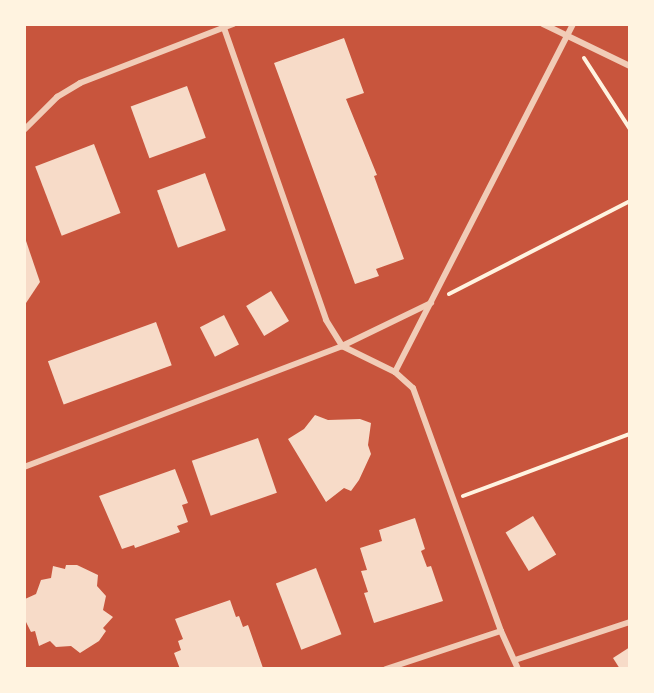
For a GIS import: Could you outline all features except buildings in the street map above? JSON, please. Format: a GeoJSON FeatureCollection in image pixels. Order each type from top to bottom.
{"type":"FeatureCollection","features":[{"type":"Feature","properties":{"kind":"street"},"geometry":{"type":"LineString","coordinates":[[24,130],[57,97],[80,83],[233,24]]}},
{"type":"Feature","properties":{"kind":"street"},"geometry":{"type":"LineString","coordinates":[[543,24],[630,66]]}},
{"type":"Feature","properties":{"kind":"street"},"geometry":{"type":"LineString","coordinates":[[396,372],[573,24]]}},
{"type":"Feature","properties":{"kind":"street"},"geometry":{"type":"LineString","coordinates":[[224,28],[316,296],[342,346],[396,372],[413,388],[501,631],[518,669]]}},
{"type":"Feature","properties":{"kind":"street"},"geometry":{"type":"LineString","coordinates":[[24,467],[342,346],[431,303]]}},
{"type":"Feature","properties":{"kind":"street"},"geometry":{"type":"LineString","coordinates":[[515,660],[630,622]]}},
{"type":"Feature","properties":{"kind":"street"},"geometry":{"type":"LineString","coordinates":[[386,669],[501,631]]}},
{"type":"Feature","properties":{"kind":"path"},"geometry":{"type":"LineString","coordinates":[[568,35],[630,129]]}},
{"type":"Feature","properties":{"kind":"path"},"geometry":{"type":"LineString","coordinates":[[431,303],[630,201]]}},
{"type":"Feature","properties":{"kind":"path"},"geometry":{"type":"LineString","coordinates":[[454,500],[630,434]]}}]}
